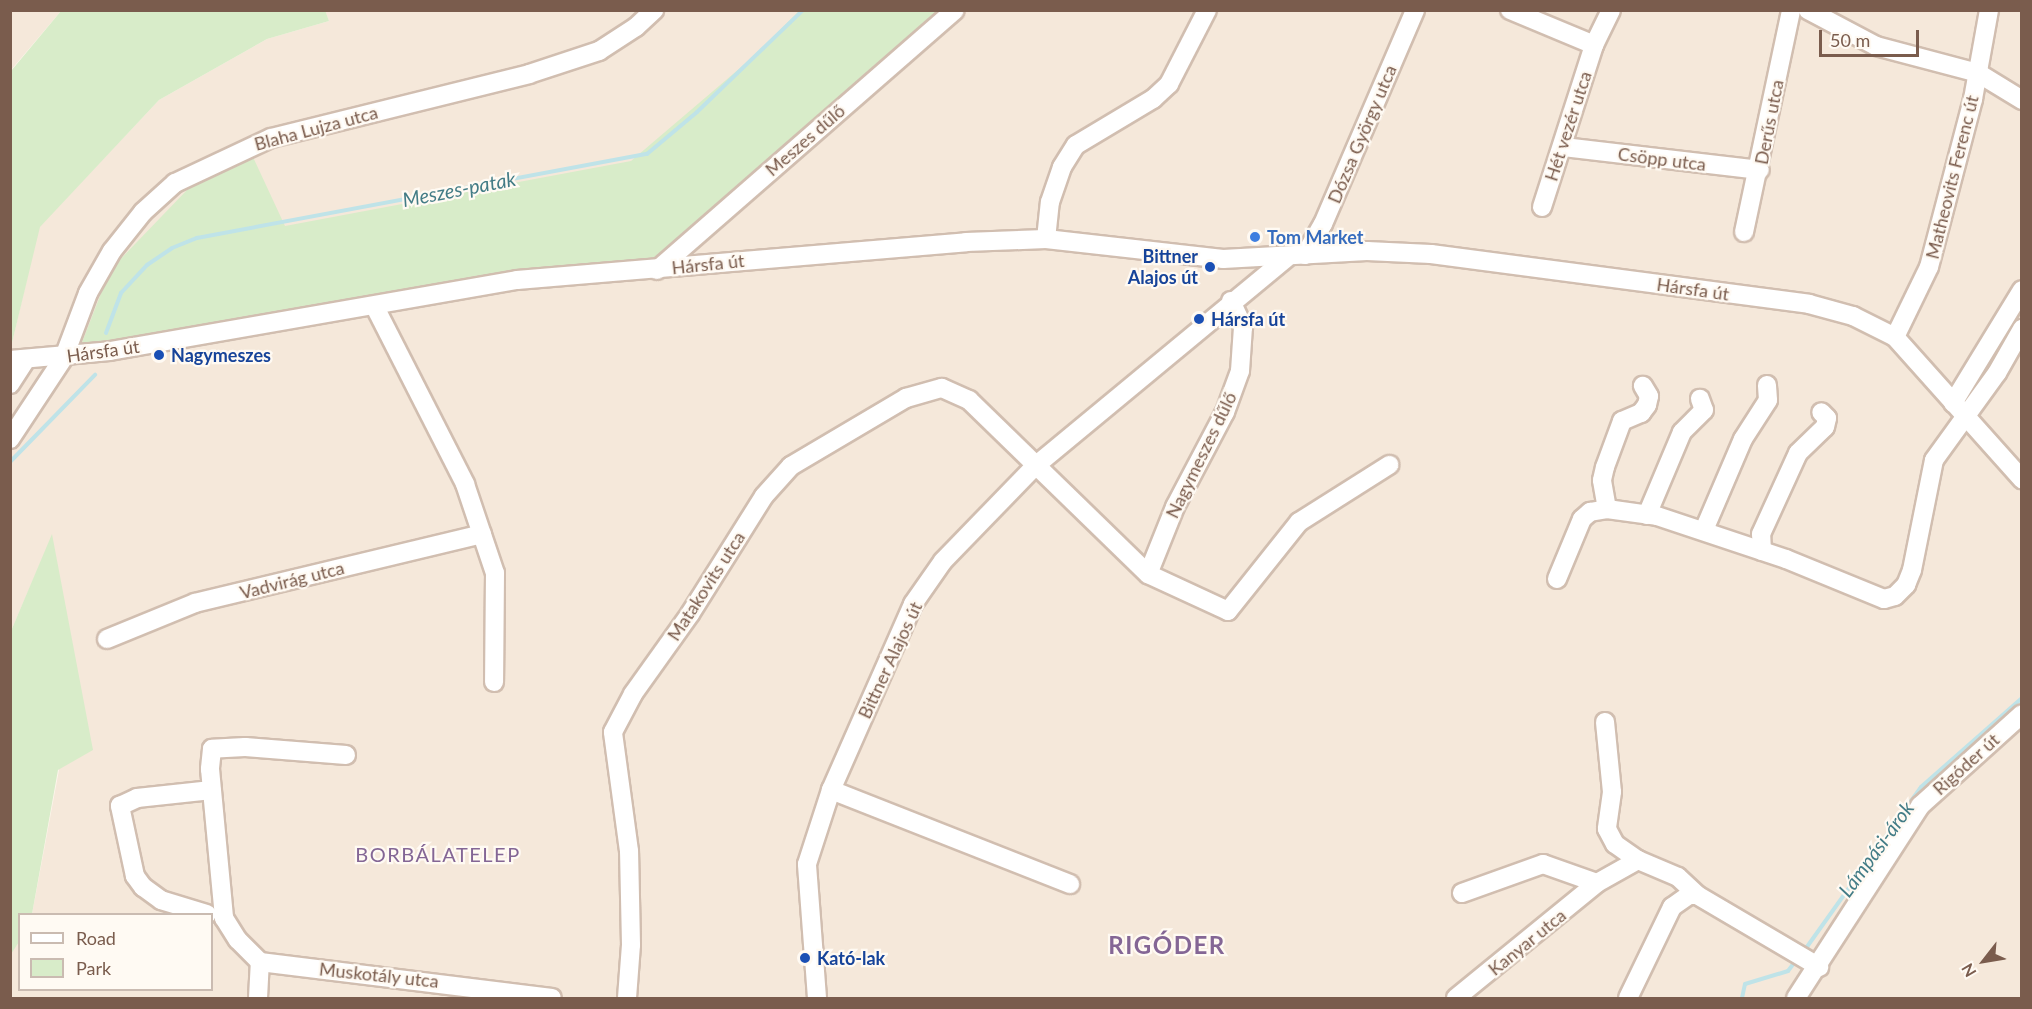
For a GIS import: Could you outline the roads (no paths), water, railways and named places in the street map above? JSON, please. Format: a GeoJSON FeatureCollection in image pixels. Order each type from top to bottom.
{"type":"FeatureCollection","features":[{"type":"Feature","properties":{"kind":"street","name":"Blaha Lujza utca"},"geometry":{"type":"LineString","coordinates":[[10,439],[64,357],[88,293],[112,251],[143,212],[175,183],[271,138],[529,74],[599,51],[636,27],[654,10]]}},
{"type":"Feature","properties":{"kind":"street","name":"Meszes dűlő"},"geometry":{"type":"LineString","coordinates":[[657,270],[955,10]]}},
{"type":"Feature","properties":{"kind":"street"},"geometry":{"type":"LineString","coordinates":[[1046,239],[1050,202],[1062,167],[1076,145],[1153,99],[1169,84],[1207,10]]}},
{"type":"Feature","properties":{"kind":"street","name":"Dózsa György utca"},"geometry":{"type":"LineString","coordinates":[[1296,256],[1323,225],[1415,10]]}},
{"type":"Feature","properties":{"kind":"street"},"geometry":{"type":"LineString","coordinates":[[1510,10],[1594,45]]}},
{"type":"Feature","properties":{"kind":"street","name":"Hét vezér utca"},"geometry":{"type":"LineString","coordinates":[[1542,207],[1564,147],[1594,45],[1611,10]]}},
{"type":"Feature","properties":{"kind":"street","name":"Derűs utca"},"geometry":{"type":"LineString","coordinates":[[1744,232],[1760,170],[1791,10]]}},
{"type":"Feature","properties":{"kind":"street"},"geometry":{"type":"LineString","coordinates":[[1808,10],[1876,46],[1978,73],[2022,100]]}},
{"type":"Feature","properties":{"kind":"street","name":"Matheovits Ferenc út"},"geometry":{"type":"LineString","coordinates":[[1895,337],[1929,267],[1978,73],[1989,10]]}},
{"type":"Feature","properties":{"kind":"street","name":"Csöpp utca"},"geometry":{"type":"LineString","coordinates":[[1564,147],[1760,170]]}},
{"type":"Feature","properties":{"kind":"street","name":"Hársfa út"},"geometry":{"type":"LineString","coordinates":[[18,361],[64,357],[375,307],[517,280],[657,270],[943,243],[1046,239],[1223,259],[1367,251],[1431,254],[1809,304],[1853,316],[1895,337],[2022,479]]}},
{"type":"Feature","properties":{"kind":"street","name":"Bittner Alajos út"},"geometry":{"type":"LineString","coordinates":[[817,999],[807,864],[831,790],[913,604],[943,561],[1034,467],[1231,301],[1296,256]]}},
{"type":"Feature","properties":{"kind":"street"},"geometry":{"type":"LineString","coordinates":[[1557,579],[1582,519],[1590,512],[1607,509],[1647,514],[1704,530],[1884,599],[1895,596],[1906,585],[1912,570],[1934,460],[2022,290]]}},
{"type":"Feature","properties":{"kind":"street","name":"Nagymeszes dűlő"},"geometry":{"type":"LineString","coordinates":[[1148,574],[1175,507],[1225,412],[1240,371],[1243,327],[1231,301]]}},
{"type":"Feature","properties":{"kind":"street"},"geometry":{"type":"LineString","coordinates":[[375,307],[465,484],[495,573],[494,682]]}},
{"type":"Feature","properties":{"kind":"street"},"geometry":{"type":"LineString","coordinates":[[1959,410],[1997,373],[2022,329]]}},
{"type":"Feature","properties":{"kind":"street"},"geometry":{"type":"LineString","coordinates":[[10,384],[18,361]]}},
{"type":"Feature","properties":{"kind":"street"},"geometry":{"type":"LineString","coordinates":[[1704,530],[1743,439],[1764,409],[1767,385]]}},
{"type":"Feature","properties":{"kind":"street"},"geometry":{"type":"LineString","coordinates":[[1607,509],[1602,480],[1605,467],[1622,421],[1641,413],[1647,405],[1649,396],[1643,386]]}},
{"type":"Feature","properties":{"kind":"street","name":"Matakovits utca"},"geometry":{"type":"LineString","coordinates":[[627,999],[631,945],[629,851],[613,732],[633,694],[690,614],[764,496],[791,466],[906,398],[942,388],[969,400],[1034,467]]}},
{"type":"Feature","properties":{"kind":"street"},"geometry":{"type":"LineString","coordinates":[[1647,514],[1682,432],[1704,410],[1700,399]]}},
{"type":"Feature","properties":{"kind":"street"},"geometry":{"type":"LineString","coordinates":[[1762,551],[1761,534],[1798,453],[1826,427],[1827,418],[1821,412]]}},
{"type":"Feature","properties":{"kind":"street"},"geometry":{"type":"LineString","coordinates":[[1034,467],[1148,574],[1228,611],[1299,522],[1389,465]]}},
{"type":"Feature","properties":{"kind":"street","name":"Vadvirág utca"},"geometry":{"type":"LineString","coordinates":[[107,639],[195,603],[482,534]]}},
{"type":"Feature","properties":{"kind":"street","name":"Rigóder út"},"geometry":{"type":"LineString","coordinates":[[1796,999],[1805,961],[1920,806],[2022,714]]}},
{"type":"Feature","properties":{"kind":"street"},"geometry":{"type":"LineString","coordinates":[[1605,722],[1612,792],[1606,830],[1615,844],[1638,860],[1678,877],[1697,895],[1805,961]]}},
{"type":"Feature","properties":{"kind":"street"},"geometry":{"type":"LineString","coordinates":[[258,999],[260,962],[219,918],[209,754],[216,747],[346,755]]}},
{"type":"Feature","properties":{"kind":"street"},"geometry":{"type":"LineString","coordinates":[[201,913],[161,900],[143,887],[135,876],[120,807],[124,801],[137,798],[212,790]]}},
{"type":"Feature","properties":{"kind":"street"},"geometry":{"type":"LineString","coordinates":[[831,790],[1070,884]]}},
{"type":"Feature","properties":{"kind":"street","name":"Kanyar utca"},"geometry":{"type":"LineString","coordinates":[[1456,999],[1597,884],[1638,860]]}},
{"type":"Feature","properties":{"kind":"street"},"geometry":{"type":"LineString","coordinates":[[1462,893],[1543,864],[1597,884]]}},
{"type":"Feature","properties":{"kind":"street"},"geometry":{"type":"LineString","coordinates":[[1628,999],[1672,907],[1681,899],[1697,895]]}},
{"type":"Feature","properties":{"kind":"street","name":"Muskotály utca"},"geometry":{"type":"LineString","coordinates":[[260,962],[552,999]]}},
{"type":"Feature","properties":{"kind":"waterway","name":"Meszes-patak"},"geometry":{"type":"LineString","coordinates":[[106,333],[121,293],[147,265],[172,248],[197,238],[647,154],[697,112],[803,10]]}},
{"type":"Feature","properties":{"kind":"waterway","name":"Meszes-patak"},"geometry":{"type":"LineString","coordinates":[[10,462],[95,375]]}},
{"type":"Feature","properties":{"kind":"waterway","name":"Lámpási-árok"},"geometry":{"type":"LineString","coordinates":[[1804,951],[1921,787],[2022,698]]}},
{"type":"Feature","properties":{"kind":"waterway","name":"Lámpási-árok"},"geometry":{"type":"LineString","coordinates":[[1742,998],[1745,984],[1788,971],[1797,959]]}},
{"type":"Feature","properties":{"kind":"place","name":"Tom Market"},"geometry":{"type":"Point","coordinates":[1255,237]}},
{"type":"Feature","properties":{"kind":"place","name":"Bittner Alajos út"},"geometry":{"type":"Point","coordinates":[1210,267]}},
{"type":"Feature","properties":{"kind":"place","name":"Hársfa út"},"geometry":{"type":"Point","coordinates":[1199,319]}},
{"type":"Feature","properties":{"kind":"place","name":"Nagymeszes"},"geometry":{"type":"Point","coordinates":[159,355]}},
{"type":"Feature","properties":{"kind":"place","name":"Kató-lak"},"geometry":{"type":"Point","coordinates":[805,958]}},
{"type":"Feature","properties":{"kind":"district","name":"BORBÁLATELEP"},"geometry":{"type":"Point","coordinates":[438,854]}},
{"type":"Feature","properties":{"kind":"district","name":"RIGÓDER"},"geometry":{"type":"Point","coordinates":[1167,945]}}]}
